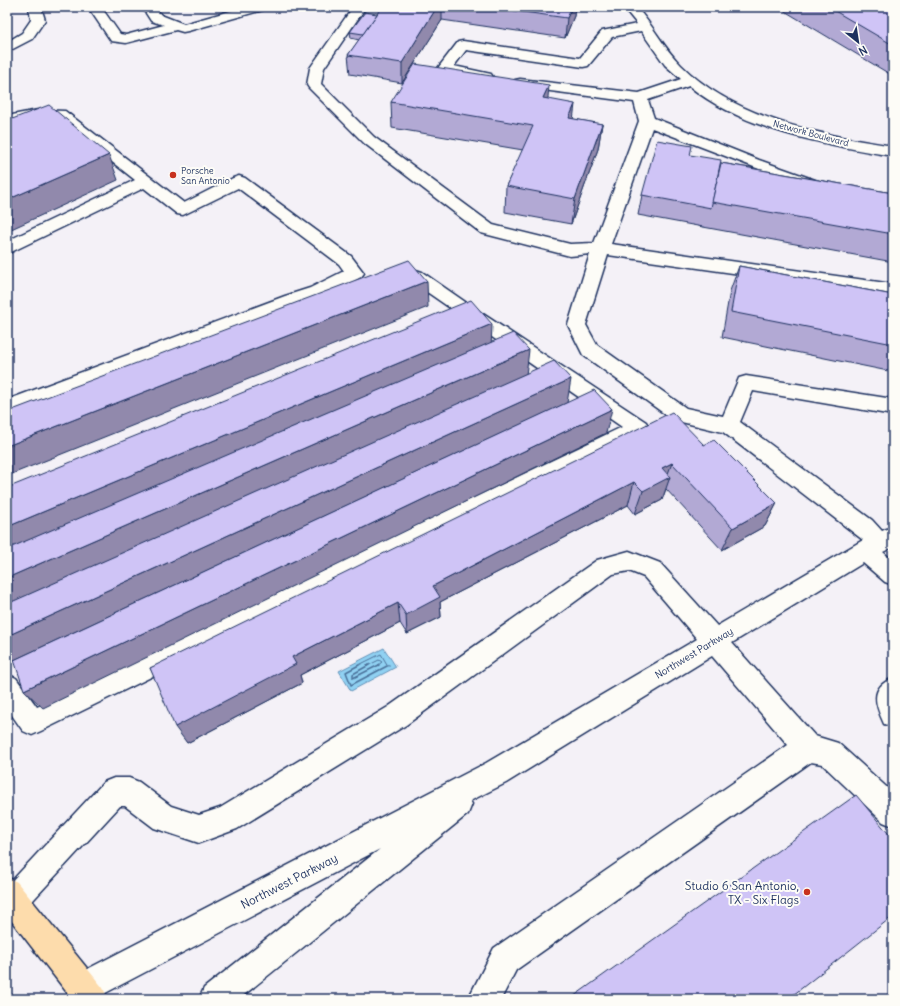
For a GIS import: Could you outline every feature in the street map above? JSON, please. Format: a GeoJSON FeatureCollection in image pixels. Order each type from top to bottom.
{"type":"FeatureCollection","features":[{"type":"Feature","properties":{"kind":"main road"},"geometry":{"type":"LineString","coordinates":[[10,896],[87,994]]}},
{"type":"Feature","properties":{"kind":"street"},"geometry":{"type":"LineString","coordinates":[[7,48],[27,36],[38,20],[36,7]]}},
{"type":"Feature","properties":{"kind":"street"},"geometry":{"type":"LineString","coordinates":[[94,7],[116,38],[126,39],[177,26]]}},
{"type":"Feature","properties":{"kind":"street"},"geometry":{"type":"LineString","coordinates":[[148,7],[156,18],[183,28],[258,7]]}},
{"type":"Feature","properties":{"kind":"street"},"geometry":{"type":"LineString","coordinates":[[360,7],[317,68],[314,85],[369,140],[487,229],[570,250],[601,248],[893,290]]}},
{"type":"Feature","properties":{"kind":"street","name":"Network Boulevard"},"geometry":{"type":"LineString","coordinates":[[629,7],[645,26],[666,58],[691,80],[730,104],[777,124],[830,140],[893,151]]}},
{"type":"Feature","properties":{"kind":"street"},"geometry":{"type":"LineString","coordinates":[[645,26],[607,34],[583,64],[463,45],[445,68],[503,80],[640,98],[691,80]]}},
{"type":"Feature","properties":{"kind":"street"},"geometry":{"type":"LineString","coordinates":[[640,98],[647,121],[601,248],[578,325],[590,350],[680,415],[729,425],[864,527],[879,543],[893,575]]}},
{"type":"Feature","properties":{"kind":"street"},"geometry":{"type":"LineString","coordinates":[[7,121],[38,114],[60,114],[183,210],[239,181],[344,260],[355,273],[332,287],[310,296],[291,300],[7,408]]}},
{"type":"Feature","properties":{"kind":"street"},"geometry":{"type":"LineString","coordinates":[[647,121],[753,163],[828,190]]}},
{"type":"Feature","properties":{"kind":"street"},"geometry":{"type":"LineString","coordinates":[[7,248],[146,181]]}},
{"type":"Feature","properties":{"kind":"street"},"geometry":{"type":"LineString","coordinates":[[12,678],[32,722],[639,428],[462,309],[416,276],[386,287]]}},
{"type":"Feature","properties":{"kind":"street"},"geometry":{"type":"LineString","coordinates":[[440,318],[462,309]]}},
{"type":"Feature","properties":{"kind":"street"},"geometry":{"type":"LineString","coordinates":[[495,355],[517,345]]}},
{"type":"Feature","properties":{"kind":"street"},"geometry":{"type":"LineString","coordinates":[[533,380],[555,371]]}},
{"type":"Feature","properties":{"kind":"street"},"geometry":{"type":"LineString","coordinates":[[729,425],[746,383],[893,407]]}},
{"type":"Feature","properties":{"kind":"street"},"geometry":{"type":"LineString","coordinates":[[575,409],[597,399]]}},
{"type":"Feature","properties":{"kind":"street","name":"Northwest Parkway"},"geometry":{"type":"LineString","coordinates":[[87,994],[496,773],[879,543]]}},
{"type":"Feature","properties":{"kind":"street"},"geometry":{"type":"LineString","coordinates":[[10,896],[114,792],[129,792],[164,818],[198,829],[227,819],[397,716],[605,567],[626,559],[638,562],[652,570],[808,748],[829,752],[893,812]]}},
{"type":"Feature","properties":{"kind":"street"},"geometry":{"type":"LineString","coordinates":[[893,690],[888,694],[893,715]]}},
{"type":"Feature","properties":{"kind":"street"},"geometry":{"type":"LineString","coordinates":[[484,999],[505,959],[808,748]]}},
{"type":"Feature","properties":{"kind":"street","name":"Northwest Parkway"},"geometry":{"type":"LineString","coordinates":[[215,999],[496,773]]}},
{"type":"Feature","properties":{"kind":"water"},"geometry":{"type":"Polygon","coordinates":[[[384,648],[396,667],[351,691],[339,671],[384,648]]]}},
{"type":"Feature","properties":{"kind":"building"},"geometry":{"type":"Polygon","coordinates":[[[382,7],[437,7],[402,63],[348,55],[382,7]]]}},
{"type":"Feature","properties":{"kind":"building"},"geometry":{"type":"Polygon","coordinates":[[[487,7],[572,7],[567,18],[487,7]]]}},
{"type":"Feature","properties":{"kind":"building"},"geometry":{"type":"Polygon","coordinates":[[[828,7],[893,7],[893,45],[828,7]]]}},
{"type":"Feature","properties":{"kind":"building"},"geometry":{"type":"Polygon","coordinates":[[[365,12],[377,14],[363,34],[350,32],[365,12]]]}},
{"type":"Feature","properties":{"kind":"building"},"geometry":{"type":"Polygon","coordinates":[[[415,64],[549,85],[543,98],[575,104],[569,118],[602,124],[575,199],[506,186],[533,126],[391,102],[415,64]]]}},
{"type":"Feature","properties":{"kind":"building"},"geometry":{"type":"Polygon","coordinates":[[[49,105],[109,155],[7,200],[7,121],[49,105]]]}},
{"type":"Feature","properties":{"kind":"building"},"geometry":{"type":"Polygon","coordinates":[[[657,140],[692,146],[690,155],[721,160],[711,208],[642,195],[657,140]]]}},
{"type":"Feature","properties":{"kind":"building"},"geometry":{"type":"Polygon","coordinates":[[[721,163],[893,193],[893,234],[712,202],[721,163]]]}},
{"type":"Feature","properties":{"kind":"building"},"geometry":{"type":"Polygon","coordinates":[[[409,260],[427,281],[7,446],[7,412],[409,260]]]}},
{"type":"Feature","properties":{"kind":"building"},"geometry":{"type":"Polygon","coordinates":[[[739,266],[893,295],[893,344],[731,312],[739,266]]]}},
{"type":"Feature","properties":{"kind":"building"},"geometry":{"type":"Polygon","coordinates":[[[471,300],[492,324],[7,527],[7,488],[471,300]]]}},
{"type":"Feature","properties":{"kind":"building"},"geometry":{"type":"Polygon","coordinates":[[[513,333],[529,350],[7,578],[7,549],[513,333]]]}},
{"type":"Feature","properties":{"kind":"building"},"geometry":{"type":"Polygon","coordinates":[[[554,361],[571,379],[7,636],[7,604],[554,361]]]}},
{"type":"Feature","properties":{"kind":"building"},"geometry":{"type":"Polygon","coordinates":[[[594,390],[612,409],[24,690],[14,660],[594,390]]]}},
{"type":"Feature","properties":{"kind":"building"},"geometry":{"type":"Polygon","coordinates":[[[672,412],[704,445],[714,440],[777,503],[733,528],[672,463],[662,468],[670,477],[643,491],[634,482],[433,586],[440,597],[406,615],[398,603],[292,657],[296,664],[175,727],[150,668],[672,412]]]}},
{"type":"Feature","properties":{"kind":"building","name":"Studio 6 San Antonio, TX - Six Flags"},"geometry":{"type":"Polygon","coordinates":[[[856,795],[893,839],[893,916],[788,999],[570,999],[856,795]]]}},
{"type":"Feature","properties":{"kind":"place","name":"Porsche San Antonio"},"geometry":{"type":"Point","coordinates":[173,175]}},
{"type":"Feature","properties":{"kind":"place","name":"Studio 6 San Antonio, TX - Six Flags"},"geometry":{"type":"Point","coordinates":[807,892]}}]}
